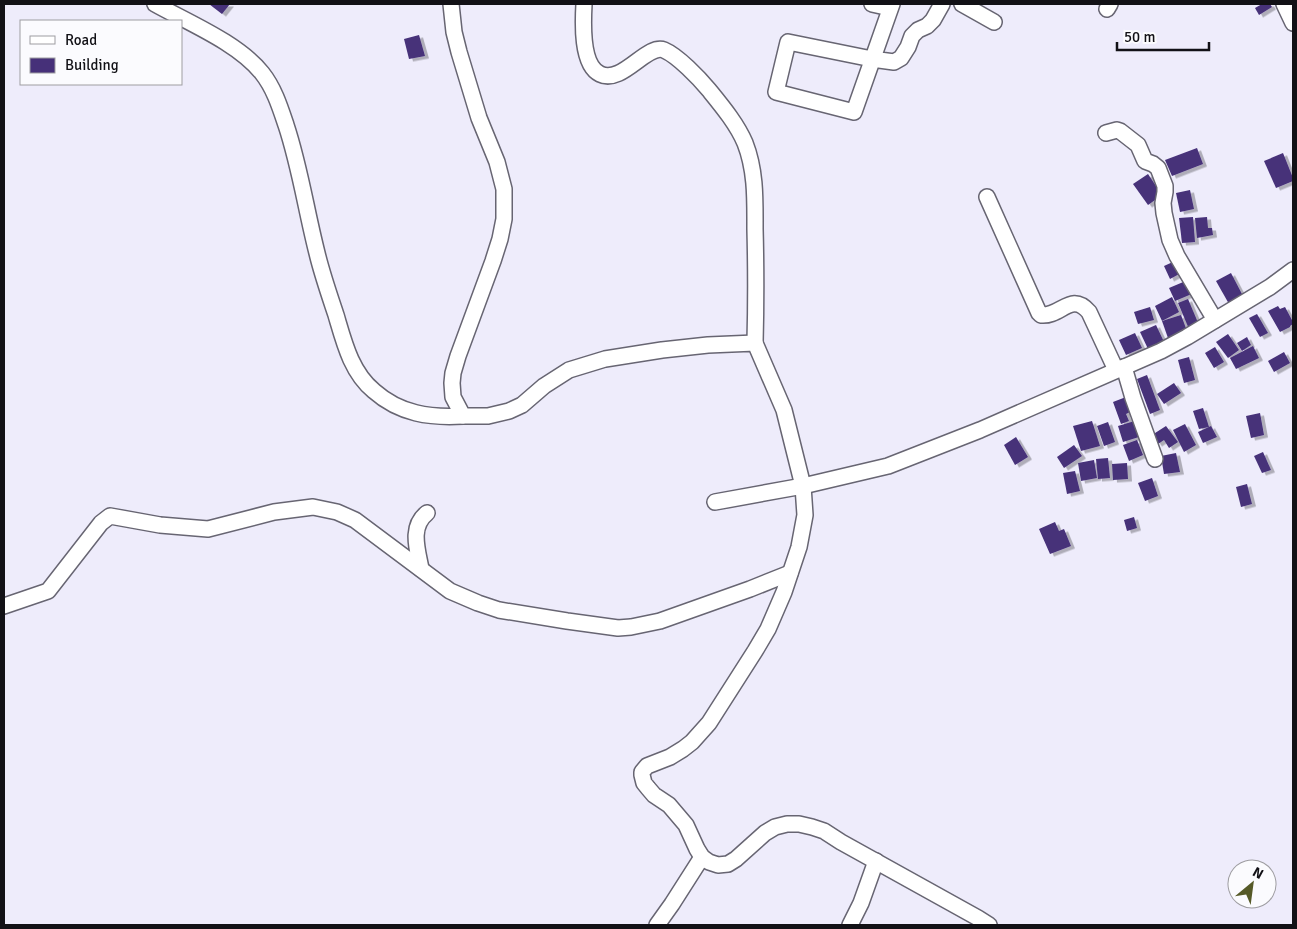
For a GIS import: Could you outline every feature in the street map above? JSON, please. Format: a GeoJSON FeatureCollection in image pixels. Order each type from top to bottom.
{"type":"FeatureCollection","features":[{"type":"Feature","properties":{"kind":"street"},"geometry":{"type":"LineString","coordinates":[[155,4],[241,53],[263,74],[271,87],[292,145],[316,253],[343,340],[354,366],[363,380],[380,395],[398,406],[428,416],[488,416],[509,411],[522,405],[544,386],[570,370],[605,359],[662,350],[755,342]]}},
{"type":"Feature","properties":{"kind":"street"},"geometry":{"type":"LineString","coordinates":[[451,4],[454,32],[459,52],[479,118],[497,162],[504,189],[504,219],[493,261],[453,373],[453,397],[463,416]]}},
{"type":"Feature","properties":{"kind":"street"},"geometry":{"type":"LineString","coordinates":[[584,4],[586,50],[589,61],[596,71],[610,76],[633,65],[652,51],[659,48],[664,50],[678,59],[703,84],[721,106],[744,141],[750,156],[754,176],[757,291],[755,342],[784,410],[803,486],[805,515],[803,532],[784,592],[768,629],[709,723],[683,749],[670,757],[647,766],[642,772],[644,783],[654,795],[678,815],[686,825],[702,857],[709,862],[728,864],[775,827],[799,824],[824,831],[989,925]]}},
{"type":"Feature","properties":{"kind":"street"},"geometry":{"type":"LineString","coordinates":[[872,4],[891,6],[872,59],[854,112],[776,92],[788,42],[872,59],[894,62],[901,58],[912,36],[933,20],[942,4]]}},
{"type":"Feature","properties":{"kind":"street"},"geometry":{"type":"LineString","coordinates":[[962,4],[994,22]]}},
{"type":"Feature","properties":{"kind":"street"},"geometry":{"type":"LineString","coordinates":[[1284,4],[1293,23]]}},
{"type":"Feature","properties":{"kind":"street"},"geometry":{"type":"LineString","coordinates":[[1106,134],[1117,130],[1120,131],[1138,145],[1145,161],[1158,168],[1165,186],[1163,208],[1170,240],[1177,256],[1215,320]]}},
{"type":"Feature","properties":{"kind":"street"},"geometry":{"type":"LineString","coordinates":[[987,197],[1039,313],[1041,315],[1048,315],[1075,303],[1084,306],[1089,312],[1120,368],[1155,459]]}},
{"type":"Feature","properties":{"kind":"street"},"geometry":{"type":"LineString","coordinates":[[715,502],[803,486],[888,466],[980,430],[1161,351],[1270,287],[1293,270]]}},
{"type":"Feature","properties":{"kind":"street"},"geometry":{"type":"LineString","coordinates":[[4,606],[48,591],[101,522],[110,516],[160,525],[208,528],[274,512],[313,507],[337,512],[355,520],[450,591],[499,610],[567,621],[618,628],[631,627],[660,620],[790,573]]}},
{"type":"Feature","properties":{"kind":"street"},"geometry":{"type":"LineString","coordinates":[[421,569],[416,532],[417,526],[427,513]]}},
{"type":"Feature","properties":{"kind":"street"},"geometry":{"type":"LineString","coordinates":[[657,925],[702,857]]}},
{"type":"Feature","properties":{"kind":"street"},"geometry":{"type":"LineString","coordinates":[[850,925],[861,903],[876,861]]}},
{"type":"Feature","properties":{"kind":"building"},"geometry":{"type":"Polygon","coordinates":[[[209,4],[230,4],[222,14],[209,4]]]}},
{"type":"Feature","properties":{"kind":"building"},"geometry":{"type":"Polygon","coordinates":[[[1262,4],[1270,4],[1272,7],[1259,15],[1255,8],[1262,4]]]}},
{"type":"Feature","properties":{"kind":"building"},"geometry":{"type":"Polygon","coordinates":[[[419,35],[425,56],[409,59],[404,39],[419,35]]]}},
{"type":"Feature","properties":{"kind":"building"},"geometry":{"type":"Polygon","coordinates":[[[1197,148],[1203,164],[1172,176],[1165,160],[1197,148]]]}},
{"type":"Feature","properties":{"kind":"building"},"geometry":{"type":"Polygon","coordinates":[[[1283,153],[1293,181],[1276,188],[1264,161],[1283,153]]]}},
{"type":"Feature","properties":{"kind":"building"},"geometry":{"type":"Polygon","coordinates":[[[1148,174],[1162,195],[1148,205],[1133,184],[1148,174]]]}},
{"type":"Feature","properties":{"kind":"building"},"geometry":{"type":"Polygon","coordinates":[[[1190,190],[1194,209],[1180,212],[1176,193],[1190,190]]]}},
{"type":"Feature","properties":{"kind":"building"},"geometry":{"type":"Polygon","coordinates":[[[1193,217],[1195,242],[1182,243],[1179,218],[1193,217]]]}},
{"type":"Feature","properties":{"kind":"building"},"geometry":{"type":"Polygon","coordinates":[[[1207,217],[1208,228],[1212,228],[1213,235],[1197,238],[1195,218],[1207,217]]]}},
{"type":"Feature","properties":{"kind":"building"},"geometry":{"type":"Polygon","coordinates":[[[1175,261],[1181,273],[1170,279],[1164,266],[1175,261]]]}},
{"type":"Feature","properties":{"kind":"building"},"geometry":{"type":"Polygon","coordinates":[[[1231,273],[1243,296],[1229,304],[1216,281],[1231,273]]]}},
{"type":"Feature","properties":{"kind":"building"},"geometry":{"type":"Polygon","coordinates":[[[1188,280],[1194,293],[1175,301],[1169,288],[1188,280]]]}},
{"type":"Feature","properties":{"kind":"building"},"geometry":{"type":"Polygon","coordinates":[[[1172,297],[1179,312],[1162,321],[1155,306],[1172,297]]]}},
{"type":"Feature","properties":{"kind":"building"},"geometry":{"type":"Polygon","coordinates":[[[1188,299],[1199,325],[1189,329],[1178,303],[1188,299]]]}},
{"type":"Feature","properties":{"kind":"building"},"geometry":{"type":"Polygon","coordinates":[[[1278,306],[1280,309],[1285,307],[1293,322],[1290,327],[1280,332],[1268,311],[1278,306]]]}},
{"type":"Feature","properties":{"kind":"building"},"geometry":{"type":"Polygon","coordinates":[[[1150,307],[1154,320],[1138,324],[1134,312],[1150,307]]]}},
{"type":"Feature","properties":{"kind":"building"},"geometry":{"type":"Polygon","coordinates":[[[1257,314],[1268,333],[1260,337],[1249,318],[1257,314]]]}},
{"type":"Feature","properties":{"kind":"building"},"geometry":{"type":"Polygon","coordinates":[[[1181,315],[1187,331],[1168,338],[1162,321],[1181,315]]]}},
{"type":"Feature","properties":{"kind":"building"},"geometry":{"type":"Polygon","coordinates":[[[1156,325],[1165,344],[1149,351],[1140,332],[1156,325]]]}},
{"type":"Feature","properties":{"kind":"building"},"geometry":{"type":"Polygon","coordinates":[[[1135,333],[1142,348],[1126,355],[1119,340],[1135,333]]]}},
{"type":"Feature","properties":{"kind":"building"},"geometry":{"type":"Polygon","coordinates":[[[1228,334],[1239,350],[1228,358],[1216,342],[1228,334]]]}},
{"type":"Feature","properties":{"kind":"building"},"geometry":{"type":"Polygon","coordinates":[[[1247,337],[1251,345],[1242,351],[1237,343],[1247,337]]]}},
{"type":"Feature","properties":{"kind":"building"},"geometry":{"type":"Polygon","coordinates":[[[1253,346],[1259,358],[1236,369],[1230,358],[1253,346]]]}},
{"type":"Feature","properties":{"kind":"building"},"geometry":{"type":"Polygon","coordinates":[[[1215,347],[1224,362],[1214,368],[1205,353],[1215,347]]]}},
{"type":"Feature","properties":{"kind":"building"},"geometry":{"type":"Polygon","coordinates":[[[1284,352],[1290,363],[1274,372],[1268,361],[1284,352]]]}},
{"type":"Feature","properties":{"kind":"building"},"geometry":{"type":"Polygon","coordinates":[[[1189,357],[1195,380],[1184,383],[1178,360],[1189,357]]]}},
{"type":"Feature","properties":{"kind":"building"},"geometry":{"type":"Polygon","coordinates":[[[1147,375],[1160,410],[1150,414],[1137,379],[1147,375]]]}},
{"type":"Feature","properties":{"kind":"building"},"geometry":{"type":"Polygon","coordinates":[[[1174,383],[1181,393],[1164,404],[1157,394],[1174,383]]]}},
{"type":"Feature","properties":{"kind":"building"},"geometry":{"type":"Polygon","coordinates":[[[1126,397],[1132,411],[1126,414],[1129,421],[1121,424],[1113,402],[1126,397]]]}},
{"type":"Feature","properties":{"kind":"building"},"geometry":{"type":"Polygon","coordinates":[[[1203,408],[1209,427],[1199,429],[1193,411],[1203,408]]]}},
{"type":"Feature","properties":{"kind":"building"},"geometry":{"type":"Polygon","coordinates":[[[1260,413],[1264,435],[1251,438],[1246,416],[1260,413]]]}},
{"type":"Feature","properties":{"kind":"building"},"geometry":{"type":"Polygon","coordinates":[[[1138,420],[1142,436],[1123,442],[1118,426],[1138,420]]]}},
{"type":"Feature","properties":{"kind":"building"},"geometry":{"type":"Polygon","coordinates":[[[1092,421],[1100,446],[1081,451],[1073,426],[1092,421]]]}},
{"type":"Feature","properties":{"kind":"building"},"geometry":{"type":"Polygon","coordinates":[[[1108,422],[1115,442],[1104,446],[1097,426],[1108,422]]]}},
{"type":"Feature","properties":{"kind":"building"},"geometry":{"type":"Polygon","coordinates":[[[1185,424],[1196,445],[1184,452],[1173,430],[1185,424]]]}},
{"type":"Feature","properties":{"kind":"building"},"geometry":{"type":"Polygon","coordinates":[[[1166,426],[1178,442],[1169,448],[1164,440],[1158,444],[1152,435],[1166,426]]]}},
{"type":"Feature","properties":{"kind":"building"},"geometry":{"type":"Polygon","coordinates":[[[1211,426],[1217,437],[1203,443],[1198,432],[1211,426]]]}},
{"type":"Feature","properties":{"kind":"building"},"geometry":{"type":"Polygon","coordinates":[[[1016,437],[1028,457],[1015,465],[1004,445],[1016,437]]]}},
{"type":"Feature","properties":{"kind":"building"},"geometry":{"type":"Polygon","coordinates":[[[1137,440],[1143,455],[1129,461],[1123,445],[1137,440]]]}},
{"type":"Feature","properties":{"kind":"building"},"geometry":{"type":"Polygon","coordinates":[[[1074,445],[1082,456],[1064,468],[1057,457],[1074,445]]]}},
{"type":"Feature","properties":{"kind":"building"},"geometry":{"type":"Polygon","coordinates":[[[1263,452],[1271,470],[1262,473],[1254,456],[1263,452]]]}},
{"type":"Feature","properties":{"kind":"building"},"geometry":{"type":"Polygon","coordinates":[[[1176,453],[1180,472],[1164,474],[1161,456],[1176,453]]]}},
{"type":"Feature","properties":{"kind":"building"},"geometry":{"type":"Polygon","coordinates":[[[1108,458],[1110,478],[1098,479],[1096,459],[1108,458]]]}},
{"type":"Feature","properties":{"kind":"building"},"geometry":{"type":"Polygon","coordinates":[[[1094,460],[1097,478],[1081,481],[1078,463],[1094,460]]]}},
{"type":"Feature","properties":{"kind":"building"},"geometry":{"type":"Polygon","coordinates":[[[1127,463],[1128,479],[1113,480],[1112,464],[1127,463]]]}},
{"type":"Feature","properties":{"kind":"building"},"geometry":{"type":"Polygon","coordinates":[[[1075,471],[1080,491],[1067,494],[1063,473],[1075,471]]]}},
{"type":"Feature","properties":{"kind":"building"},"geometry":{"type":"Polygon","coordinates":[[[1152,478],[1158,496],[1145,501],[1138,483],[1152,478]]]}},
{"type":"Feature","properties":{"kind":"building"},"geometry":{"type":"Polygon","coordinates":[[[1247,484],[1252,504],[1241,507],[1236,487],[1247,484]]]}},
{"type":"Feature","properties":{"kind":"building"},"geometry":{"type":"Polygon","coordinates":[[[1134,517],[1137,528],[1127,531],[1124,520],[1134,517]]]}},
{"type":"Feature","properties":{"kind":"building"},"geometry":{"type":"Polygon","coordinates":[[[1055,522],[1059,531],[1064,529],[1071,546],[1050,554],[1039,529],[1055,522]]]}}]}
